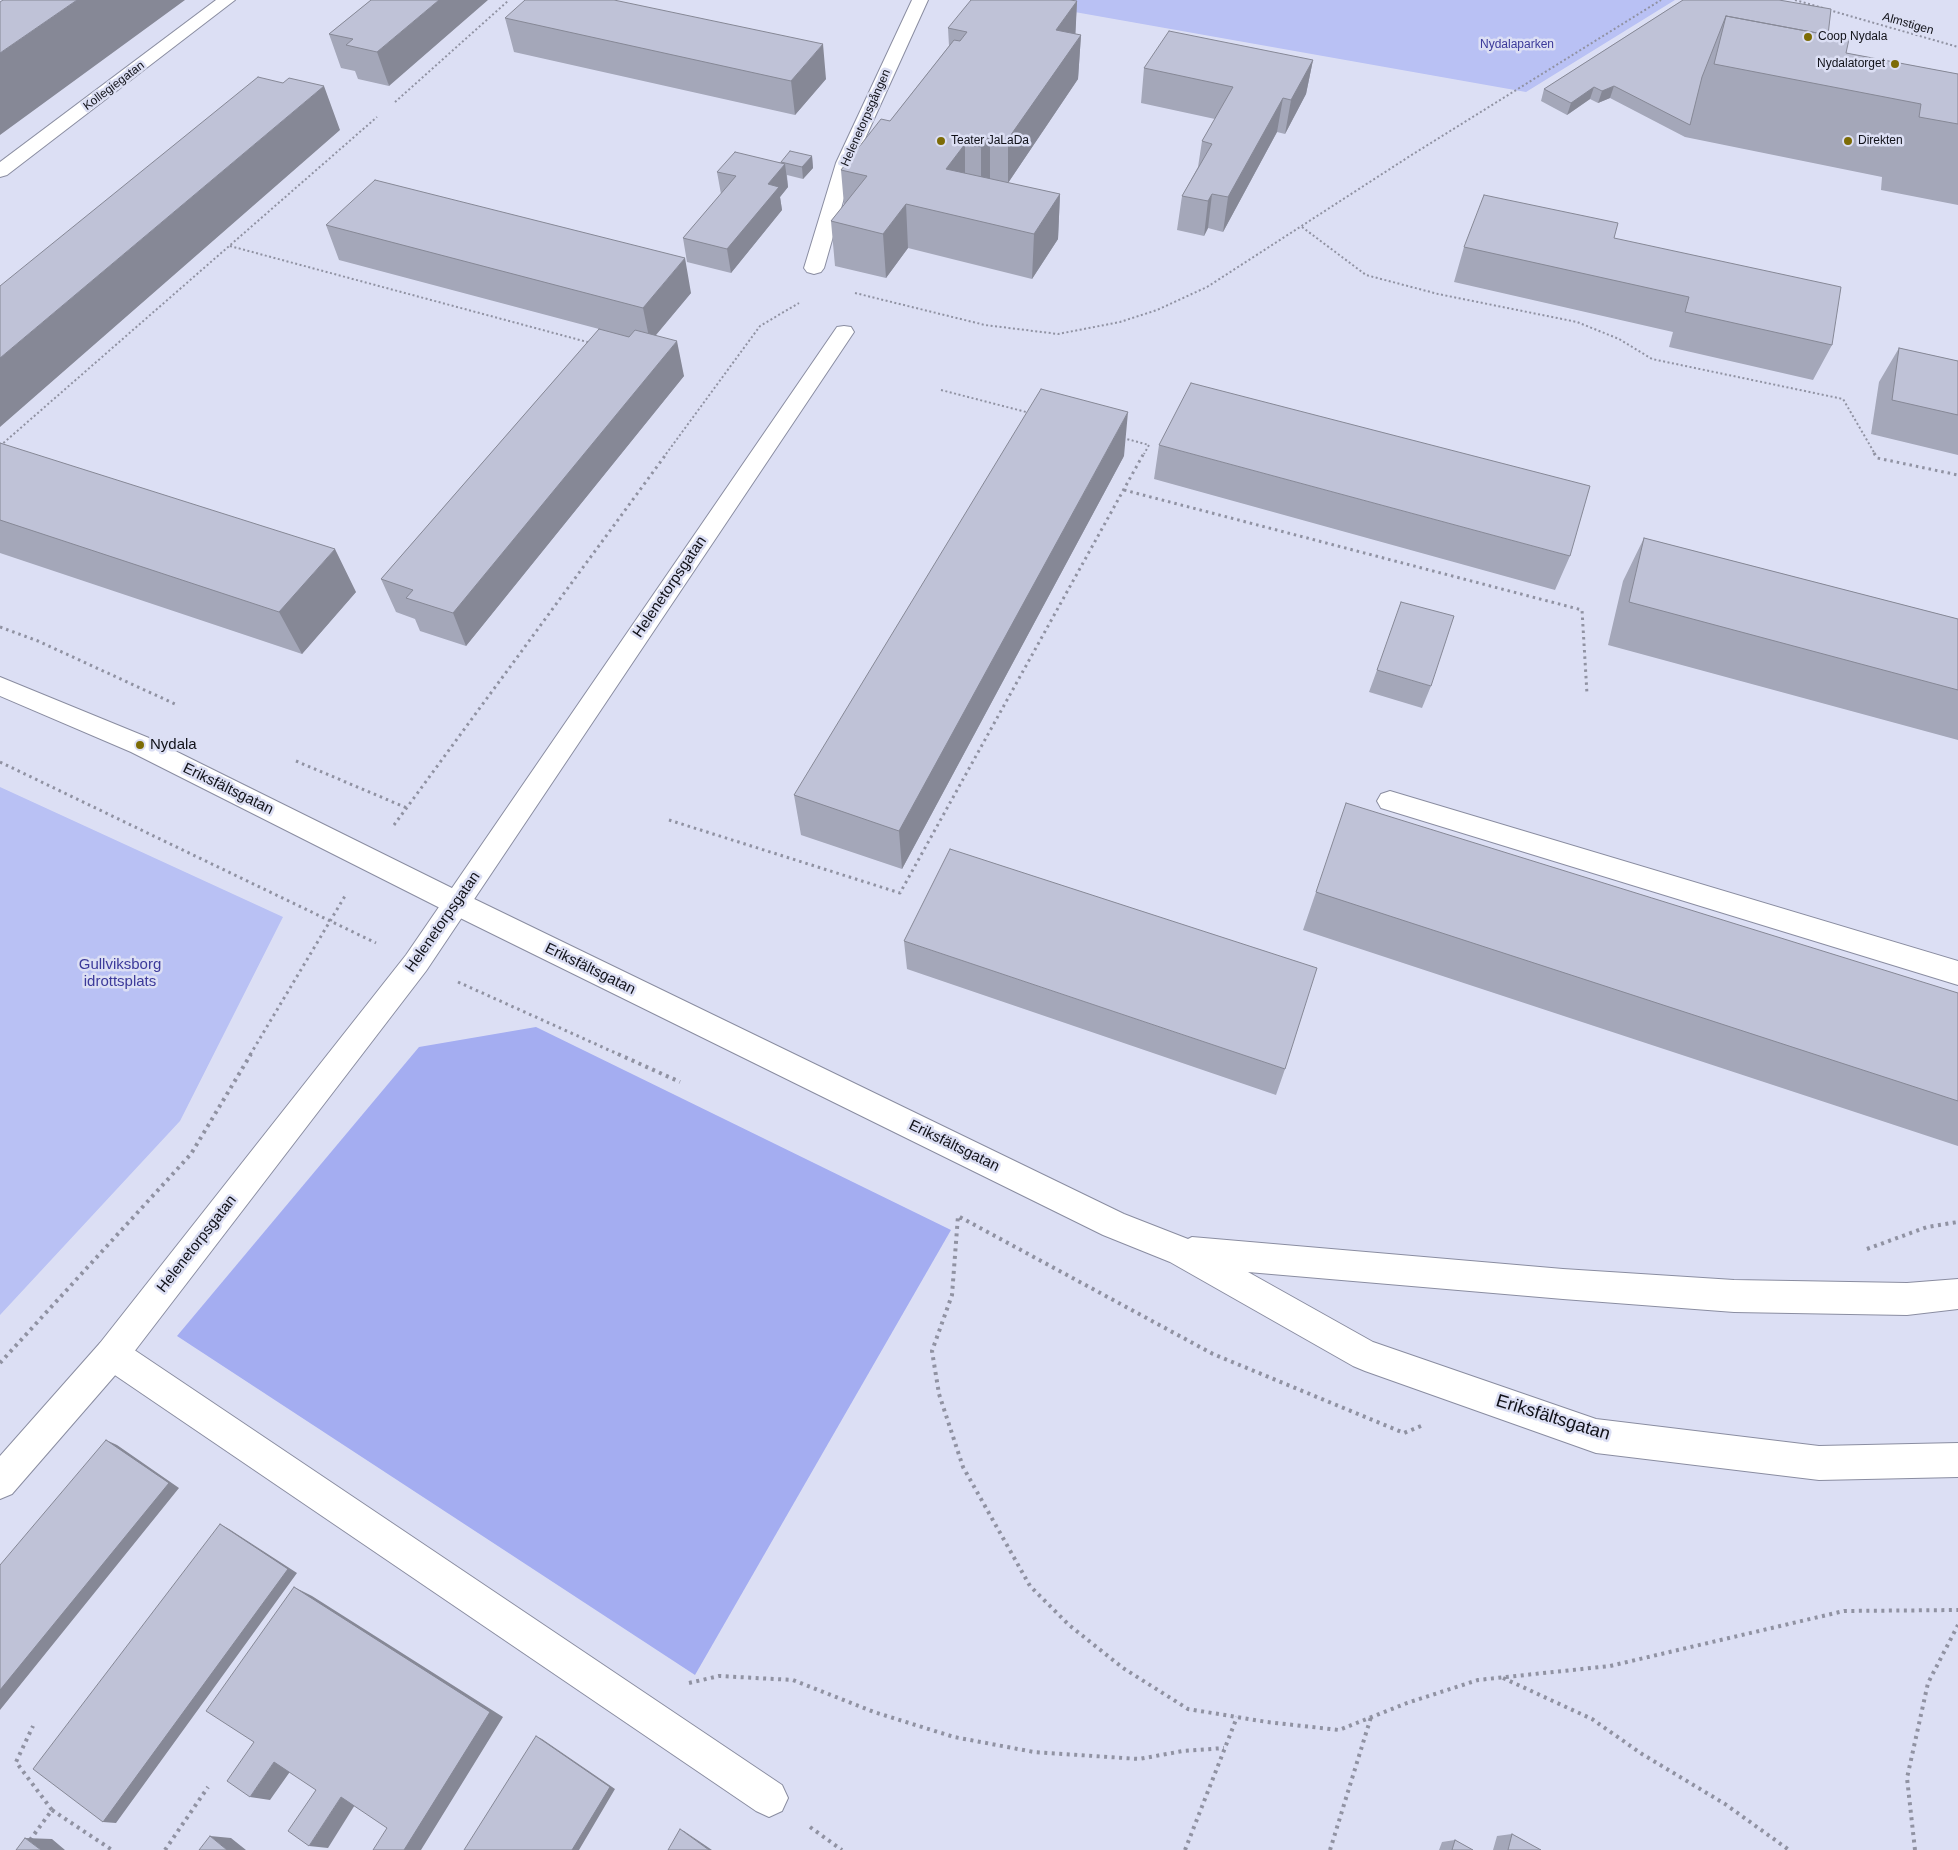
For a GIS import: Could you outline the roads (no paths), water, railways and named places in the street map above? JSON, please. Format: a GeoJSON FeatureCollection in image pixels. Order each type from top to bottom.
{"type":"FeatureCollection","features":[{"type":"Feature","properties":{"kind":"street","name":"Kollegiegatan"},"geometry":{"type":"LineString","coordinates":[[0,171],[227,0]]}},
{"type":"Feature","properties":{"kind":"street","name":"Helenetorpsgången"},"geometry":{"type":"LineString","coordinates":[[814,268],[845,163],[920,0]]}},
{"type":"Feature","properties":{"kind":"street","name":"Helenetorpsgatan"},"geometry":{"type":"LineString","coordinates":[[0,1482],[112,1354],[416,963],[844,332]]}},
{"type":"Feature","properties":{"kind":"street","name":"Eriksfältsgatan"},"geometry":{"type":"LineString","coordinates":[[0,686],[52,706],[140,745],[456,904],[1114,1225],[1181,1251],[1365,1355],[1596,1436],[1819,1463],[1958,1460]]}},
{"type":"Feature","properties":{"kind":"street"},"geometry":{"type":"LineString","coordinates":[[1390,801],[1958,973]]}},
{"type":"Feature","properties":{"kind":"street","name":"Eriksfältsgatan"},"geometry":{"type":"LineString","coordinates":[[1181,1251],[1563,1284],[1734,1296],[1907,1299],[1958,1294]]}},
{"type":"Feature","properties":{"kind":"street"},"geometry":{"type":"LineString","coordinates":[[112,1354],[769,1798]]}},
{"type":"Feature","properties":{"kind":"place","name":"Coop Nydala"},"geometry":{"type":"Point","coordinates":[1808,37]}},
{"type":"Feature","properties":{"kind":"place","name":"Nydalatorget"},"geometry":{"type":"Point","coordinates":[1895,64]}},
{"type":"Feature","properties":{"kind":"place","name":"Teater JaLaDa"},"geometry":{"type":"Point","coordinates":[941,141]}},
{"type":"Feature","properties":{"kind":"place","name":"Direkten"},"geometry":{"type":"Point","coordinates":[1848,141]}},
{"type":"Feature","properties":{"kind":"place","name":"Nydala"},"geometry":{"type":"Point","coordinates":[140,745]}},
{"type":"Feature","properties":{"kind":"park label","name":"Nydalaparken"},"geometry":{"type":"Point","coordinates":[1517,45]}},
{"type":"Feature","properties":{"kind":"park label","name":"Gullviksborg idrottsplats"},"geometry":{"type":"Point","coordinates":[120,974]}}]}
